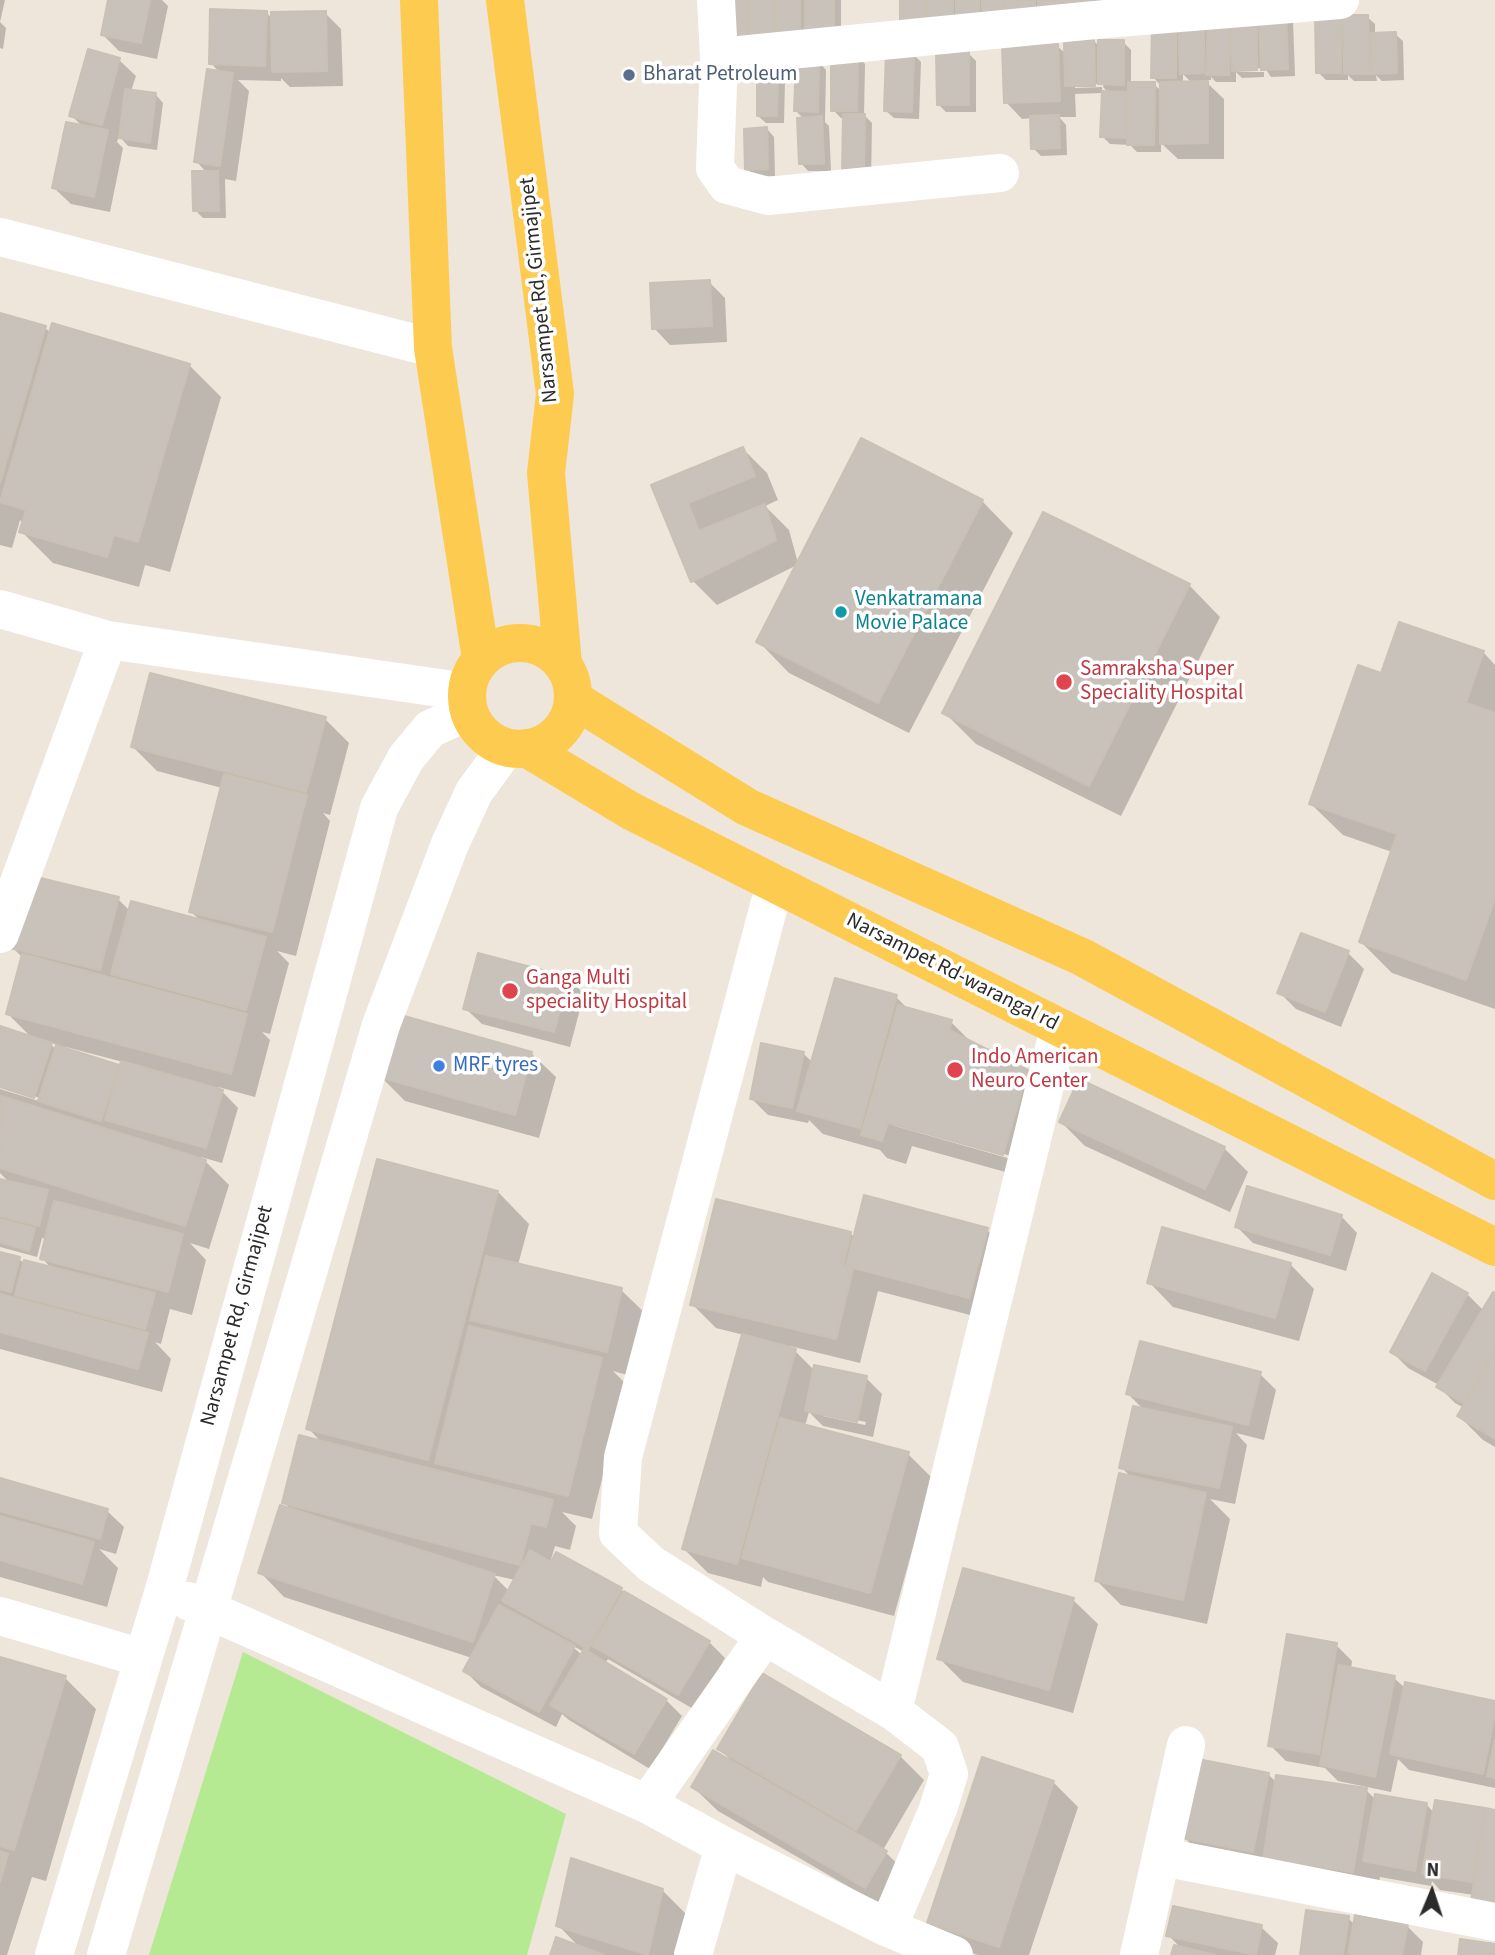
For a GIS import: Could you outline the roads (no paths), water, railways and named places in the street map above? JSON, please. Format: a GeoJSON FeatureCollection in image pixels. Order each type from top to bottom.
{"type":"FeatureCollection","features":[{"type":"Feature","properties":{"kind":"main road"},"geometry":{"type":"LineString","coordinates":[[419,0],[433,348],[477,727],[490,740],[517,748],[544,743],[559,732],[569,716],[568,681]]}},
{"type":"Feature","properties":{"kind":"main road","name":"Narsampet Rd, Girmajipet"},"geometry":{"type":"LineString","coordinates":[[505,0],[555,394],[546,473],[568,681]]}},
{"type":"Feature","properties":{"kind":"main road"},"geometry":{"type":"LineString","coordinates":[[472,687],[496,648],[523,643],[549,651],[568,681],[747,807],[1082,957],[1495,1181]]}},
{"type":"Feature","properties":{"kind":"main road","name":"Narsampet Rd-warangal rd"},"geometry":{"type":"LineString","coordinates":[[517,748],[631,811],[1495,1247]]}},
{"type":"Feature","properties":{"kind":"street"},"geometry":{"type":"LineString","coordinates":[[716,0],[719,57],[715,168],[727,185],[768,196],[1000,173]]}},
{"type":"Feature","properties":{"kind":"street"},"geometry":{"type":"LineString","coordinates":[[719,57],[1105,19],[1340,0]]}},
{"type":"Feature","properties":{"kind":"street"},"geometry":{"type":"LineString","coordinates":[[0,237],[433,348]]}},
{"type":"Feature","properties":{"kind":"street"},"geometry":{"type":"LineString","coordinates":[[0,609],[108,640],[472,687]]}},
{"type":"Feature","properties":{"kind":"street"},"geometry":{"type":"LineString","coordinates":[[0,934],[108,640]]}},
{"type":"Feature","properties":{"kind":"street","name":"Narsampet Rd, Girmajipet"},"geometry":{"type":"LineString","coordinates":[[54,1955],[164,1590],[379,808],[406,758],[430,729],[472,687]]}},
{"type":"Feature","properties":{"kind":"street"},"geometry":{"type":"LineString","coordinates":[[106,1955],[381,1025],[474,792],[517,748]]}},
{"type":"Feature","properties":{"kind":"street"},"geometry":{"type":"LineString","coordinates":[[775,883],[623,1457],[618,1533],[651,1564],[765,1636],[893,1711],[940,1747],[949,1774],[938,1809],[888,1927]]}},
{"type":"Feature","properties":{"kind":"street"},"geometry":{"type":"LineString","coordinates":[[893,1711],[1059,1028]]}},
{"type":"Feature","properties":{"kind":"street"},"geometry":{"type":"LineString","coordinates":[[164,1590],[648,1804],[724,1846],[888,1927],[954,1955]]}},
{"type":"Feature","properties":{"kind":"street"},"geometry":{"type":"LineString","coordinates":[[0,1616],[142,1658]]}},
{"type":"Feature","properties":{"kind":"street"},"geometry":{"type":"LineString","coordinates":[[648,1804],[765,1636]]}},
{"type":"Feature","properties":{"kind":"street"},"geometry":{"type":"LineString","coordinates":[[1139,1955],[1186,1745]]}},
{"type":"Feature","properties":{"kind":"street"},"geometry":{"type":"LineString","coordinates":[[693,1955],[724,1846]]}},
{"type":"Feature","properties":{"kind":"street"},"geometry":{"type":"LineString","coordinates":[[1163,1857],[1495,1922]]}},
{"type":"Feature","properties":{"kind":"place","name":"Bharat Petroleum"},"geometry":{"type":"Point","coordinates":[629,75]}},
{"type":"Feature","properties":{"kind":"place","name":"Venkatramana Movie Palace"},"geometry":{"type":"Point","coordinates":[841,612]}},
{"type":"Feature","properties":{"kind":"place","name":"Samraksha Super Speciality Hospital"},"geometry":{"type":"Point","coordinates":[1064,682]}},
{"type":"Feature","properties":{"kind":"place","name":"Ganga Multi speciality Hospital"},"geometry":{"type":"Point","coordinates":[510,991]}},
{"type":"Feature","properties":{"kind":"place","name":"MRF tyres"},"geometry":{"type":"Point","coordinates":[439,1066]}},
{"type":"Feature","properties":{"kind":"place","name":"Indo American Neuro Center"},"geometry":{"type":"Point","coordinates":[955,1070]}}]}
